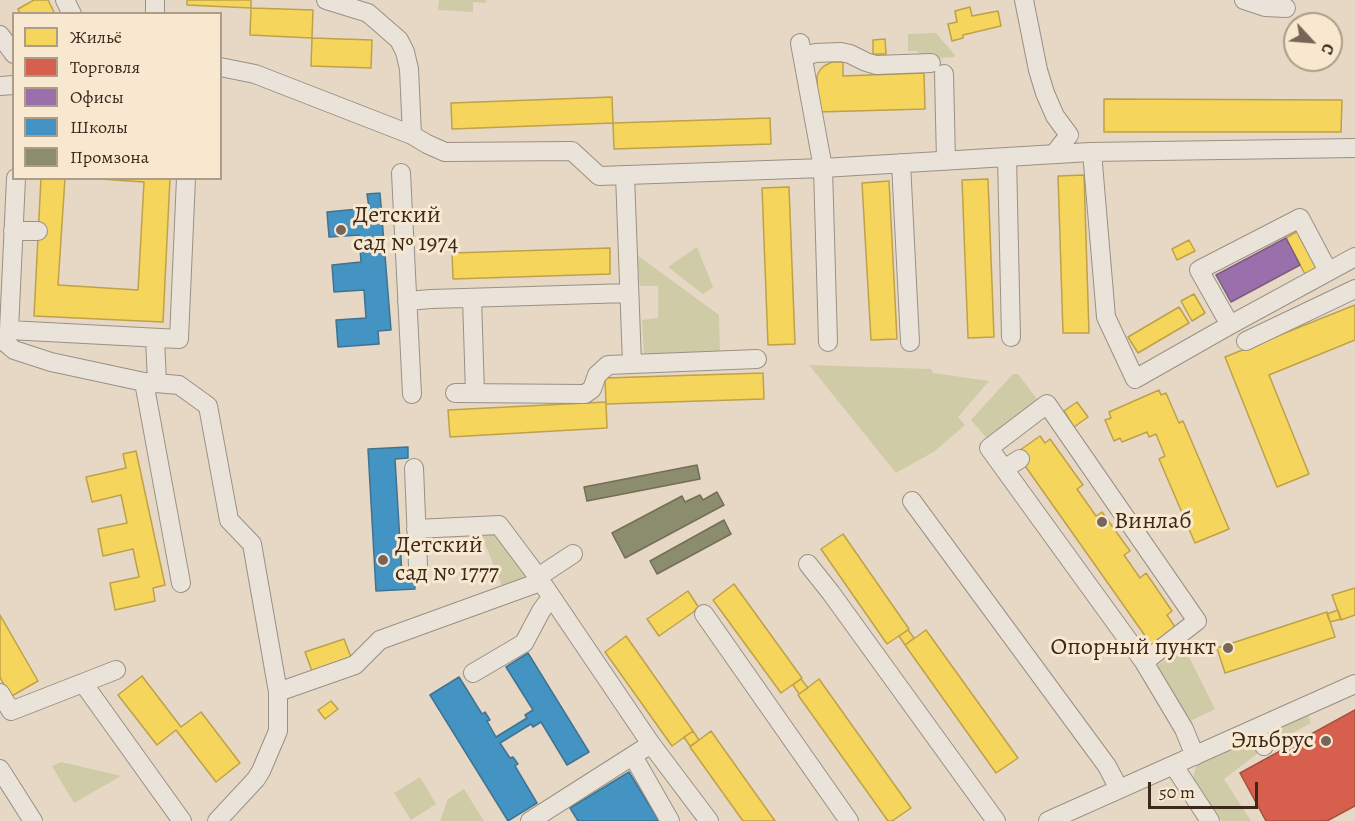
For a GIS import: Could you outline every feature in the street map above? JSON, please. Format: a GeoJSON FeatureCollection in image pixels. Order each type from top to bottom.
{"type":"FeatureCollection","features":[{"type":"Feature","properties":{"kind":"street"},"geometry":{"type":"LineString","coordinates":[[326,0],[368,13],[408,50],[412,135]]}},
{"type":"Feature","properties":{"kind":"street"},"geometry":{"type":"LineString","coordinates":[[1024,0],[1038,70],[1055,116],[1069,135],[1091,152],[1106,317],[1135,379],[1355,257]]}},
{"type":"Feature","properties":{"kind":"street"},"geometry":{"type":"LineString","coordinates":[[1244,0],[1265,7],[1286,8]]}},
{"type":"Feature","properties":{"kind":"street"},"geometry":{"type":"LineString","coordinates":[[0,35],[12,51]]}},
{"type":"Feature","properties":{"kind":"street"},"geometry":{"type":"LineString","coordinates":[[828,342],[823,168],[802,50],[815,53],[842,52],[876,65],[937,68],[946,161]]}},
{"type":"Feature","properties":{"kind":"street"},"geometry":{"type":"LineString","coordinates":[[222,67],[255,75],[412,135],[445,152],[572,151],[599,176],[823,168],[1091,152],[1355,148]]}},
{"type":"Feature","properties":{"kind":"street"},"geometry":{"type":"LineString","coordinates":[[1054,154],[1069,135]]}},
{"type":"Feature","properties":{"kind":"street"},"geometry":{"type":"LineString","coordinates":[[1008,157],[1011,337]]}},
{"type":"Feature","properties":{"kind":"street"},"geometry":{"type":"LineString","coordinates":[[901,163],[910,342]]}},
{"type":"Feature","properties":{"kind":"street"},"geometry":{"type":"LineString","coordinates":[[400,173],[412,394]]}},
{"type":"Feature","properties":{"kind":"street"},"geometry":{"type":"LineString","coordinates":[[625,176],[632,364]]}},
{"type":"Feature","properties":{"kind":"street"},"geometry":{"type":"LineString","coordinates":[[16,180],[9,330],[178,339],[186,180]]}},
{"type":"Feature","properties":{"kind":"street"},"geometry":{"type":"LineString","coordinates":[[1230,325],[1198,270],[1300,218],[1328,271]]}},
{"type":"Feature","properties":{"kind":"street"},"geometry":{"type":"LineString","coordinates":[[13,231],[38,231]]}},
{"type":"Feature","properties":{"kind":"street"},"geometry":{"type":"LineString","coordinates":[[1246,341],[1355,289]]}},
{"type":"Feature","properties":{"kind":"street"},"geometry":{"type":"LineString","coordinates":[[407,301],[629,293]]}},
{"type":"Feature","properties":{"kind":"street"},"geometry":{"type":"LineString","coordinates":[[472,298],[475,393]]}},
{"type":"Feature","properties":{"kind":"street"},"geometry":{"type":"LineString","coordinates":[[0,338],[14,351],[51,362],[151,382],[179,385],[208,406],[229,520],[252,544],[278,692],[278,731],[261,771],[216,821]]}},
{"type":"Feature","properties":{"kind":"street"},"geometry":{"type":"LineString","coordinates":[[155,338],[151,382],[181,583]]}},
{"type":"Feature","properties":{"kind":"street"},"geometry":{"type":"LineString","coordinates":[[455,393],[585,394],[592,389],[597,375],[608,365],[757,359]]}},
{"type":"Feature","properties":{"kind":"street"},"geometry":{"type":"LineString","coordinates":[[1143,662],[1197,621],[1047,404],[989,448],[1143,662],[1184,729],[1195,756]]}},
{"type":"Feature","properties":{"kind":"street"},"geometry":{"type":"LineString","coordinates":[[1004,469],[1020,459]]}},
{"type":"Feature","properties":{"kind":"street"},"geometry":{"type":"LineString","coordinates":[[414,468],[418,566]]}},
{"type":"Feature","properties":{"kind":"street"},"geometry":{"type":"LineString","coordinates":[[912,501],[1107,766],[1119,789]]}},
{"type":"Feature","properties":{"kind":"street"},"geometry":{"type":"LineString","coordinates":[[417,529],[499,525],[539,579],[651,744],[709,821]]}},
{"type":"Feature","properties":{"kind":"street"},"geometry":{"type":"LineString","coordinates":[[278,692],[356,665],[380,640],[539,579],[573,554]]}},
{"type":"Feature","properties":{"kind":"street"},"geometry":{"type":"LineString","coordinates":[[808,564],[996,821]]}},
{"type":"Feature","properties":{"kind":"street"},"geometry":{"type":"LineString","coordinates":[[474,673],[524,643],[541,611],[546,604],[553,601]]}},
{"type":"Feature","properties":{"kind":"street"},"geometry":{"type":"LineString","coordinates":[[704,614],[849,821]]}},
{"type":"Feature","properties":{"kind":"street"},"geometry":{"type":"LineString","coordinates":[[1,697],[11,711],[116,670]]}},
{"type":"Feature","properties":{"kind":"street"},"geometry":{"type":"LineString","coordinates":[[83,683],[182,821]]}},
{"type":"Feature","properties":{"kind":"street"},"geometry":{"type":"LineString","coordinates":[[1048,821],[1355,684]]}},
{"type":"Feature","properties":{"kind":"street"},"geometry":{"type":"LineString","coordinates":[[1256,729],[1264,746]]}},
{"type":"Feature","properties":{"kind":"street"},"geometry":{"type":"LineString","coordinates":[[530,821],[651,744]]}},
{"type":"Feature","properties":{"kind":"street"},"geometry":{"type":"LineString","coordinates":[[633,756],[670,821]]}},
{"type":"Feature","properties":{"kind":"street"},"geometry":{"type":"LineString","coordinates":[[1174,765],[1210,821]]}},
{"type":"Feature","properties":{"kind":"street"},"geometry":{"type":"LineString","coordinates":[[0,769],[33,821]]}},
{"type":"Feature","properties":{"kind":"shaded area"},"geometry":{"type":"Polygon","coordinates":[[[439,0],[487,0],[485,3],[473,2],[473,12],[438,10],[439,0]]]}},
{"type":"Feature","properties":{"kind":"shaded area"},"geometry":{"type":"Polygon","coordinates":[[[936,33],[955,55],[954,57],[926,59],[917,51],[908,51],[908,34],[936,33]]]}},
{"type":"Feature","properties":{"kind":"shaded area"},"geometry":{"type":"Polygon","coordinates":[[[697,247],[713,287],[703,294],[668,267],[697,247]]]}},
{"type":"Feature","properties":{"kind":"shaded area"},"geometry":{"type":"Polygon","coordinates":[[[637,255],[719,315],[720,355],[644,357],[642,320],[658,318],[658,286],[640,286],[637,255]]]}},
{"type":"Feature","properties":{"kind":"shaded area"},"geometry":{"type":"Polygon","coordinates":[[[809,365],[931,369],[933,373],[989,381],[958,417],[965,425],[935,451],[896,473],[809,365]]]}},
{"type":"Feature","properties":{"kind":"shaded area"},"geometry":{"type":"Polygon","coordinates":[[[1013,374],[1018,374],[1040,403],[990,442],[971,420],[1013,374]]]}},
{"type":"Feature","properties":{"kind":"shaded area"},"geometry":{"type":"Polygon","coordinates":[[[494,533],[529,578],[503,588],[481,534],[494,533]]]}},
{"type":"Feature","properties":{"kind":"shaded area"},"geometry":{"type":"Polygon","coordinates":[[[1184,647],[1215,709],[1186,723],[1152,669],[1184,647]]]}},
{"type":"Feature","properties":{"kind":"shaded area"},"geometry":{"type":"Polygon","coordinates":[[[1307,713],[1311,723],[1272,744],[1269,734],[1273,724],[1307,713]]]}},
{"type":"Feature","properties":{"kind":"shaded area"},"geometry":{"type":"Polygon","coordinates":[[[1249,739],[1258,753],[1224,779],[1251,821],[1222,821],[1193,778],[1196,767],[1203,758],[1249,739]]]}},
{"type":"Feature","properties":{"kind":"shaded area"},"geometry":{"type":"Polygon","coordinates":[[[61,762],[121,776],[74,803],[52,766],[61,762]]]}},
{"type":"Feature","properties":{"kind":"shaded area"},"geometry":{"type":"Polygon","coordinates":[[[420,777],[436,804],[411,820],[394,793],[420,777]]]}},
{"type":"Feature","properties":{"kind":"shaded area"},"geometry":{"type":"Polygon","coordinates":[[[464,789],[484,821],[440,821],[448,799],[464,789]]]}},
{"type":"Feature","properties":{"kind":"building: Жильё"},"geometry":{"type":"Polygon","coordinates":[[[34,0],[48,0],[54,12],[19,12],[18,9],[34,0]]]}},
{"type":"Feature","properties":{"kind":"building: Жильё"},"geometry":{"type":"Polygon","coordinates":[[[187,0],[251,0],[251,8],[187,5],[187,0]]]}},
{"type":"Feature","properties":{"kind":"building: Жильё"},"geometry":{"type":"Polygon","coordinates":[[[970,7],[972,16],[998,11],[1001,26],[963,35],[963,38],[952,41],[948,24],[957,22],[955,11],[970,7]]]}},
{"type":"Feature","properties":{"kind":"building: Жильё"},"geometry":{"type":"Polygon","coordinates":[[[251,8],[313,10],[312,38],[250,35],[251,8]]]}},
{"type":"Feature","properties":{"kind":"building: Жильё"},"geometry":{"type":"Polygon","coordinates":[[[312,38],[372,40],[371,68],[311,66],[312,38]]]}},
{"type":"Feature","properties":{"kind":"building: Жильё"},"geometry":{"type":"Polygon","coordinates":[[[885,39],[886,54],[873,54],[873,40],[885,39]]]}},
{"type":"Feature","properties":{"kind":"building: Жильё"},"geometry":{"type":"Polygon","coordinates":[[[832,62],[843,62],[843,76],[924,73],[925,109],[818,112],[817,76],[824,66],[832,62]]]}},
{"type":"Feature","properties":{"kind":"building: Жильё"},"geometry":{"type":"Polygon","coordinates":[[[612,97],[613,123],[452,129],[451,103],[612,97]]]}},
{"type":"Feature","properties":{"kind":"building: Жильё"},"geometry":{"type":"Polygon","coordinates":[[[1104,99],[1342,100],[1341,132],[1104,132],[1104,99]]]}},
{"type":"Feature","properties":{"kind":"building: Жильё"},"geometry":{"type":"Polygon","coordinates":[[[770,118],[771,144],[614,149],[613,123],[770,118]]]}},
{"type":"Feature","properties":{"kind":"building: Жильё"},"geometry":{"type":"Polygon","coordinates":[[[1084,175],[1089,333],[1063,333],[1058,176],[1084,175]]]}},
{"type":"Feature","properties":{"kind":"building: Жильё"},"geometry":{"type":"Polygon","coordinates":[[[988,179],[994,337],[968,338],[962,180],[988,179]]]}},
{"type":"Feature","properties":{"kind":"building: Жильё"},"geometry":{"type":"Polygon","coordinates":[[[41,180],[65,180],[58,285],[138,290],[144,182],[114,180],[170,180],[163,322],[34,316],[41,180]]]}},
{"type":"Feature","properties":{"kind":"building: Жильё"},"geometry":{"type":"Polygon","coordinates":[[[889,181],[897,339],[871,340],[862,183],[889,181]]]}},
{"type":"Feature","properties":{"kind":"building: Жильё"},"geometry":{"type":"Polygon","coordinates":[[[789,187],[795,344],[768,345],[762,188],[789,187]]]}},
{"type":"Feature","properties":{"kind":"building: Жильё"},"geometry":{"type":"Polygon","coordinates":[[[1298,231],[1319,271],[1307,278],[1286,238],[1298,231]]]}},
{"type":"Feature","properties":{"kind":"building: Жильё"},"geometry":{"type":"Polygon","coordinates":[[[1189,240],[1195,251],[1177,260],[1172,249],[1189,240]]]}},
{"type":"Feature","properties":{"kind":"building: Жильё"},"geometry":{"type":"Polygon","coordinates":[[[610,248],[610,274],[453,279],[452,253],[610,248]]]}},
{"type":"Feature","properties":{"kind":"building: Жильё"},"geometry":{"type":"Polygon","coordinates":[[[1194,294],[1205,313],[1192,321],[1181,301],[1194,294]]]}},
{"type":"Feature","properties":{"kind":"building: Жильё"},"geometry":{"type":"Polygon","coordinates":[[[1355,305],[1355,340],[1269,375],[1309,474],[1277,487],[1225,357],[1355,305]]]}},
{"type":"Feature","properties":{"kind":"building: Жильё"},"geometry":{"type":"Polygon","coordinates":[[[1179,307],[1189,323],[1138,353],[1128,337],[1179,307]]]}},
{"type":"Feature","properties":{"kind":"building: Жильё"},"geometry":{"type":"Polygon","coordinates":[[[763,373],[764,399],[606,404],[605,378],[763,373]]]}},
{"type":"Feature","properties":{"kind":"building: Жильё"},"geometry":{"type":"Polygon","coordinates":[[[1159,390],[1161,395],[1166,393],[1179,423],[1183,421],[1229,529],[1195,543],[1159,459],[1165,456],[1156,434],[1149,437],[1147,432],[1122,442],[1120,438],[1114,441],[1105,420],[1111,418],[1109,412],[1159,390]]]}},
{"type":"Feature","properties":{"kind":"building: Жильё"},"geometry":{"type":"Polygon","coordinates":[[[606,402],[607,428],[450,437],[448,410],[606,402]]]}},
{"type":"Feature","properties":{"kind":"building: Жильё"},"geometry":{"type":"Polygon","coordinates":[[[1077,402],[1088,417],[1074,427],[1064,411],[1077,402]]]}},
{"type":"Feature","properties":{"kind":"building: Жильё"},"geometry":{"type":"Polygon","coordinates":[[[1040,436],[1045,443],[1050,439],[1083,485],[1077,489],[1096,516],[1102,512],[1130,551],[1124,555],[1140,578],[1146,573],[1172,611],[1167,615],[1177,630],[1153,647],[1016,453],[1040,436]]]}},
{"type":"Feature","properties":{"kind":"building: Жильё"},"geometry":{"type":"Polygon","coordinates":[[[136,451],[165,585],[153,588],[155,601],[115,610],[110,583],[139,577],[133,549],[103,556],[98,529],[127,523],[121,495],[92,502],[86,477],[126,468],[123,454],[136,451]]]}},
{"type":"Feature","properties":{"kind":"building: Жильё"},"geometry":{"type":"Polygon","coordinates":[[[843,534],[909,629],[887,644],[821,549],[843,534]]]}},
{"type":"Feature","properties":{"kind":"building: Жильё"},"geometry":{"type":"Polygon","coordinates":[[[734,584],[802,678],[781,693],[713,600],[734,584]]]}},
{"type":"Feature","properties":{"kind":"building: Жильё"},"geometry":{"type":"Polygon","coordinates":[[[1355,588],[1355,615],[1341,620],[1332,595],[1355,588]]]}},
{"type":"Feature","properties":{"kind":"building: Жильё"},"geometry":{"type":"Polygon","coordinates":[[[688,591],[699,608],[659,636],[647,619],[688,591]]]}},
{"type":"Feature","properties":{"kind":"building: Жильё"},"geometry":{"type":"Polygon","coordinates":[[[1338,610],[1341,619],[1330,622],[1327,614],[1338,610]]]}},
{"type":"Feature","properties":{"kind":"building: Жильё"},"geometry":{"type":"Polygon","coordinates":[[[1327,612],[1335,637],[1225,673],[1217,648],[1327,612]]]}},
{"type":"Feature","properties":{"kind":"building: Жильё"},"geometry":{"type":"Polygon","coordinates":[[[0,615],[38,681],[10,697],[0,677],[0,615]]]}},
{"type":"Feature","properties":{"kind":"building: Жильё"},"geometry":{"type":"Polygon","coordinates":[[[908,630],[914,638],[905,645],[899,636],[908,630]]]}},
{"type":"Feature","properties":{"kind":"building: Жильё"},"geometry":{"type":"Polygon","coordinates":[[[926,630],[1018,758],[996,773],[905,645],[926,630]]]}},
{"type":"Feature","properties":{"kind":"building: Жильё"},"geometry":{"type":"Polygon","coordinates":[[[626,636],[693,731],[672,746],[605,652],[626,636]]]}},
{"type":"Feature","properties":{"kind":"building: Жильё"},"geometry":{"type":"Polygon","coordinates":[[[344,639],[351,657],[312,671],[305,652],[344,639]]]}},
{"type":"Feature","properties":{"kind":"building: Жильё"},"geometry":{"type":"Polygon","coordinates":[[[142,676],[181,727],[201,712],[240,763],[216,782],[176,730],[157,745],[118,695],[142,676]]]}},
{"type":"Feature","properties":{"kind":"building: Жильё"},"geometry":{"type":"Polygon","coordinates":[[[801,679],[808,688],[799,694],[793,685],[801,679]]]}},
{"type":"Feature","properties":{"kind":"building: Жильё"},"geometry":{"type":"Polygon","coordinates":[[[819,679],[911,808],[892,821],[888,821],[798,695],[819,679]]]}},
{"type":"Feature","properties":{"kind":"building: Жильё"},"geometry":{"type":"Polygon","coordinates":[[[331,701],[338,709],[325,719],[318,710],[331,701]]]}},
{"type":"Feature","properties":{"kind":"building: Жильё"},"geometry":{"type":"Polygon","coordinates":[[[693,731],[699,740],[690,746],[684,737],[693,731]]]}},
{"type":"Feature","properties":{"kind":"building: Жильё"},"geometry":{"type":"Polygon","coordinates":[[[711,731],[775,821],[743,821],[690,747],[711,731]]]}},
{"type":"Feature","properties":{"kind":"building: Торговля","name":"Эльбрус"},"geometry":{"type":"Polygon","coordinates":[[[1355,710],[1355,806],[1327,821],[1266,821],[1240,773],[1355,710]]]}},
{"type":"Feature","properties":{"kind":"building: Офисы"},"geometry":{"type":"Polygon","coordinates":[[[1286,238],[1300,265],[1231,302],[1216,275],[1286,238]]]}},
{"type":"Feature","properties":{"kind":"building: Школы"},"geometry":{"type":"Polygon","coordinates":[[[380,193],[391,330],[378,331],[379,344],[338,347],[336,320],[366,318],[364,290],[334,292],[332,265],[361,262],[359,235],[329,237],[327,212],[369,208],[367,194],[380,193]]]}},
{"type":"Feature","properties":{"kind":"building: Школы"},"geometry":{"type":"Polygon","coordinates":[[[408,447],[408,458],[395,459],[402,575],[414,575],[415,589],[376,591],[368,449],[408,447]]]}},
{"type":"Feature","properties":{"kind":"building: Школы"},"geometry":{"type":"Polygon","coordinates":[[[528,653],[589,752],[567,765],[541,722],[533,727],[531,724],[500,743],[510,758],[513,757],[518,764],[515,766],[537,803],[508,821],[430,695],[459,677],[482,714],[485,712],[490,720],[487,721],[496,737],[527,718],[525,715],[533,710],[506,667],[528,653]]]}},
{"type":"Feature","properties":{"kind":"building: Школы"},"geometry":{"type":"Polygon","coordinates":[[[629,772],[659,821],[578,821],[570,808],[629,772]]]}},
{"type":"Feature","properties":{"kind":"building: Промзона"},"geometry":{"type":"Polygon","coordinates":[[[697,465],[700,479],[587,501],[584,487],[697,465]]]}},
{"type":"Feature","properties":{"kind":"building: Промзона"},"geometry":{"type":"Polygon","coordinates":[[[717,492],[724,505],[625,558],[612,533],[682,496],[685,502],[700,495],[703,500],[717,492]]]}},
{"type":"Feature","properties":{"kind":"building: Промзона"},"geometry":{"type":"Polygon","coordinates":[[[724,520],[731,534],[657,574],[650,561],[724,520]]]}},
{"type":"Feature","properties":{"kind":"place","name":"Детский сад № 1974"},"geometry":{"type":"Point","coordinates":[341,230]}},
{"type":"Feature","properties":{"kind":"place","name":"Винлаб"},"geometry":{"type":"Point","coordinates":[1102,522]}},
{"type":"Feature","properties":{"kind":"place","name":"Детский сад № 1777"},"geometry":{"type":"Point","coordinates":[383,560]}},
{"type":"Feature","properties":{"kind":"place","name":"Опорный пункт"},"geometry":{"type":"Point","coordinates":[1228,648]}},
{"type":"Feature","properties":{"kind":"place","name":"Эльбрус"},"geometry":{"type":"Point","coordinates":[1326,741]}}]}
